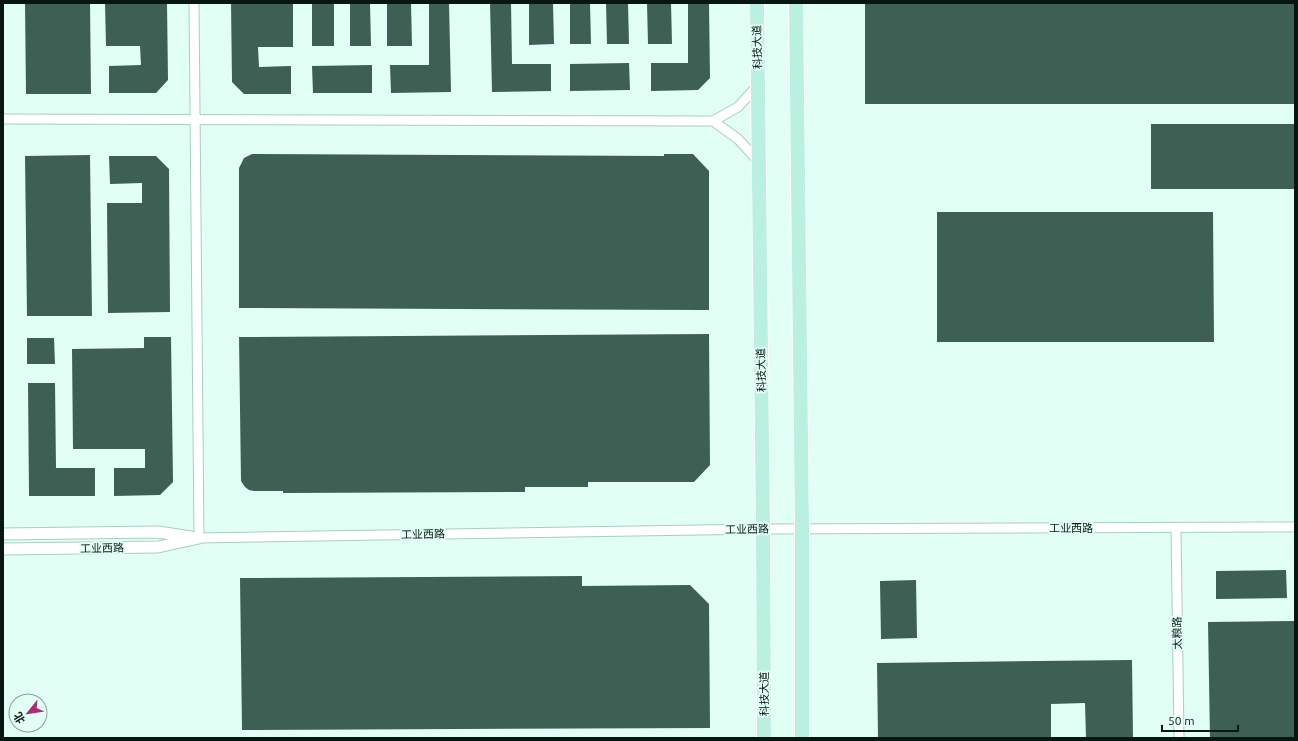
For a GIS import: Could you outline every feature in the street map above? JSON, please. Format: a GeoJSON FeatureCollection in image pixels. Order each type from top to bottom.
{"type":"FeatureCollection","features":[{"type":"Feature","properties":{"kind":"main road","name":"科技大道"},"geometry":{"type":"LineString","coordinates":[[757,3],[764,738]]}},
{"type":"Feature","properties":{"kind":"main road"},"geometry":{"type":"LineString","coordinates":[[796,3],[802,529],[802,738]]}},
{"type":"Feature","properties":{"kind":"street"},"geometry":{"type":"LineString","coordinates":[[194,3],[200,538]]}},
{"type":"Feature","properties":{"kind":"street"},"geometry":{"type":"LineString","coordinates":[[3,119],[713,121],[738,107],[758,85]]}},
{"type":"Feature","properties":{"kind":"street"},"geometry":{"type":"LineString","coordinates":[[713,121],[738,139],[759,162]]}},
{"type":"Feature","properties":{"kind":"street","name":"工业西路"},"geometry":{"type":"LineString","coordinates":[[3,534],[158,532],[200,538],[763,529],[1295,527]]}},
{"type":"Feature","properties":{"kind":"street","name":"太粮路"},"geometry":{"type":"LineString","coordinates":[[1176,528],[1179,738]]}},
{"type":"Feature","properties":{"kind":"street","name":"工业西路"},"geometry":{"type":"LineString","coordinates":[[3,549],[158,547],[200,538]]}},
{"type":"Feature","properties":{"kind":"building"},"geometry":{"type":"Polygon","coordinates":[[[25,3],[90,3],[91,94],[26,94],[25,3]]]}},
{"type":"Feature","properties":{"kind":"building"},"geometry":{"type":"Polygon","coordinates":[[[105,3],[167,3],[168,80],[156,93],[109,93],[109,66],[141,65],[140,46],[106,46],[105,3]]]}},
{"type":"Feature","properties":{"kind":"building"},"geometry":{"type":"Polygon","coordinates":[[[231,3],[293,3],[293,47],[258,47],[259,67],[291,66],[291,94],[244,94],[232,82],[231,3]]]}},
{"type":"Feature","properties":{"kind":"building"},"geometry":{"type":"Polygon","coordinates":[[[312,3],[334,3],[334,46],[312,46],[312,3]]]}},
{"type":"Feature","properties":{"kind":"building"},"geometry":{"type":"Polygon","coordinates":[[[350,3],[370,3],[371,46],[350,46],[350,3]]]}},
{"type":"Feature","properties":{"kind":"building"},"geometry":{"type":"Polygon","coordinates":[[[387,3],[411,3],[412,46],[387,46],[387,3]]]}},
{"type":"Feature","properties":{"kind":"building"},"geometry":{"type":"Polygon","coordinates":[[[429,3],[449,3],[451,92],[391,93],[390,65],[429,65],[429,3]]]}},
{"type":"Feature","properties":{"kind":"building"},"geometry":{"type":"Polygon","coordinates":[[[490,3],[511,3],[512,64],[551,64],[551,91],[492,92],[490,3]]]}},
{"type":"Feature","properties":{"kind":"building"},"geometry":{"type":"Polygon","coordinates":[[[529,3],[553,3],[554,44],[529,45],[529,3]]]}},
{"type":"Feature","properties":{"kind":"building"},"geometry":{"type":"Polygon","coordinates":[[[570,3],[590,3],[591,44],[570,44],[570,3]]]}},
{"type":"Feature","properties":{"kind":"building"},"geometry":{"type":"Polygon","coordinates":[[[606,3],[628,3],[629,44],[607,44],[606,3]]]}},
{"type":"Feature","properties":{"kind":"building"},"geometry":{"type":"Polygon","coordinates":[[[647,3],[671,3],[672,44],[648,44],[647,3]]]}},
{"type":"Feature","properties":{"kind":"building"},"geometry":{"type":"Polygon","coordinates":[[[688,3],[709,3],[710,78],[698,90],[651,91],[651,63],[688,63],[688,3]]]}},
{"type":"Feature","properties":{"kind":"building"},"geometry":{"type":"Polygon","coordinates":[[[865,3],[1295,3],[1295,104],[865,104],[865,3]]]}},
{"type":"Feature","properties":{"kind":"building"},"geometry":{"type":"Polygon","coordinates":[[[629,63],[630,90],[570,91],[570,64],[629,63]]]}},
{"type":"Feature","properties":{"kind":"building"},"geometry":{"type":"Polygon","coordinates":[[[372,65],[372,93],[313,93],[312,66],[372,65]]]}},
{"type":"Feature","properties":{"kind":"building"},"geometry":{"type":"Polygon","coordinates":[[[1151,124],[1295,124],[1295,189],[1151,189],[1151,124]]]}},
{"type":"Feature","properties":{"kind":"building"},"geometry":{"type":"Polygon","coordinates":[[[252,154],[664,156],[664,154],[693,154],[709,171],[709,310],[239,308],[239,168],[244,158],[252,154]]]}},
{"type":"Feature","properties":{"kind":"building"},"geometry":{"type":"Polygon","coordinates":[[[90,155],[92,316],[27,316],[25,156],[90,155]]]}},
{"type":"Feature","properties":{"kind":"building"},"geometry":{"type":"Polygon","coordinates":[[[109,156],[156,156],[169,169],[170,312],[108,313],[107,203],[142,203],[142,183],[110,184],[109,156]]]}},
{"type":"Feature","properties":{"kind":"building"},"geometry":{"type":"Polygon","coordinates":[[[937,212],[1213,212],[1214,342],[937,342],[937,212]]]}},
{"type":"Feature","properties":{"kind":"building"},"geometry":{"type":"Polygon","coordinates":[[[709,334],[710,465],[694,482],[588,482],[588,487],[525,487],[525,492],[283,493],[283,491],[249,490],[241,481],[239,337],[709,334]]]}},
{"type":"Feature","properties":{"kind":"building"},"geometry":{"type":"Polygon","coordinates":[[[144,337],[171,337],[173,482],[160,495],[114,496],[114,468],[145,468],[145,449],[73,449],[72,349],[144,348],[144,337]]]}},
{"type":"Feature","properties":{"kind":"building"},"geometry":{"type":"Polygon","coordinates":[[[27,338],[54,338],[55,364],[27,364],[27,338]]]}},
{"type":"Feature","properties":{"kind":"building"},"geometry":{"type":"Polygon","coordinates":[[[28,383],[55,383],[56,468],[95,468],[95,496],[29,496],[28,383]]]}},
{"type":"Feature","properties":{"kind":"building"},"geometry":{"type":"Polygon","coordinates":[[[1286,570],[1287,598],[1216,599],[1216,571],[1286,570]]]}},
{"type":"Feature","properties":{"kind":"building"},"geometry":{"type":"Polygon","coordinates":[[[582,576],[582,586],[690,585],[709,604],[710,728],[242,730],[240,578],[582,576]]]}},
{"type":"Feature","properties":{"kind":"building"},"geometry":{"type":"Polygon","coordinates":[[[916,580],[917,638],[881,639],[880,581],[916,580]]]}},
{"type":"Feature","properties":{"kind":"building"},"geometry":{"type":"Polygon","coordinates":[[[1295,621],[1295,738],[1210,738],[1208,622],[1295,621]]]}},
{"type":"Feature","properties":{"kind":"building"},"geometry":{"type":"Polygon","coordinates":[[[1132,660],[1133,738],[1086,738],[1085,703],[1051,704],[1051,738],[878,738],[877,663],[1132,660]]]}}]}
